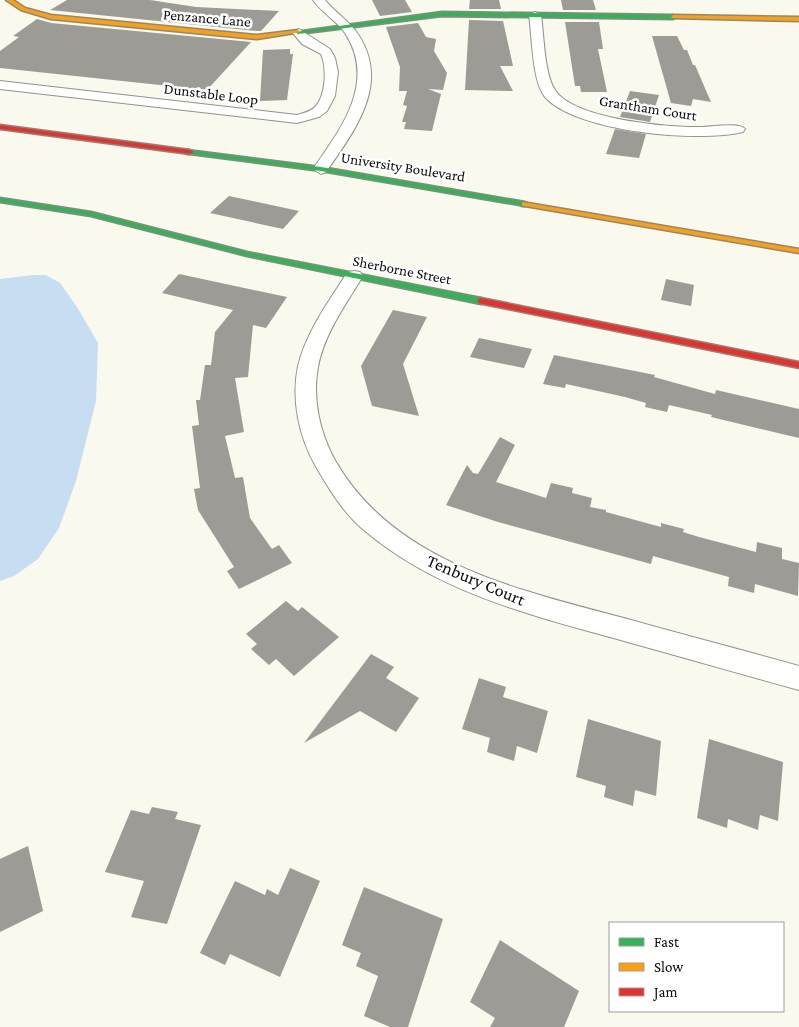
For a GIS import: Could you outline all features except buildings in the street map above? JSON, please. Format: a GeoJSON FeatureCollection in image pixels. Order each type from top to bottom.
{"type":"FeatureCollection","features":[{"type":"Feature","properties":{"kind":"street","name":"Penzance Lane"},"geometry":{"type":"LineString","coordinates":[[10,0],[33,13],[68,19],[237,37],[299,33],[442,14],[799,19]]}},
{"type":"Feature","properties":{"kind":"street"},"geometry":{"type":"LineString","coordinates":[[318,0],[346,26],[360,48],[364,62],[366,83],[364,99],[357,115],[322,169]]}},
{"type":"Feature","properties":{"kind":"street","name":"Grantham Court"},"geometry":{"type":"LineString","coordinates":[[535,15],[546,87],[558,101],[588,115],[644,127],[703,133],[738,129]]}},
{"type":"Feature","properties":{"kind":"street","name":"Dunstable Loop"},"geometry":{"type":"LineString","coordinates":[[0,85],[297,119],[315,114],[321,110],[332,77],[331,64],[326,52],[306,41],[299,33]]}},
{"type":"Feature","properties":{"kind":"street","name":"University Boulevard"},"geometry":{"type":"LineString","coordinates":[[0,127],[322,169],[799,251]]}},
{"type":"Feature","properties":{"kind":"street","name":"Sherborne Street"},"geometry":{"type":"LineString","coordinates":[[0,200],[91,214],[246,254],[799,366]]}},
{"type":"Feature","properties":{"kind":"street","name":"Tenbury Court"},"geometry":{"type":"LineString","coordinates":[[354,276],[317,341],[308,372],[307,408],[313,435],[324,464],[343,492],[368,520],[396,542],[438,567],[496,593],[799,678]]}},
{"type":"Feature","properties":{"kind":"water"},"geometry":{"type":"Polygon","coordinates":[[[46,275],[60,283],[77,307],[98,343],[96,401],[76,481],[59,528],[38,559],[14,576],[0,581],[0,279],[46,275]]]}},
{"type":"Feature","properties":{"kind":"traffic: fast"},"geometry":{"type":"LineString","coordinates":[[298,32],[442,14],[673,17]]}},
{"type":"Feature","properties":{"kind":"traffic: fast"},"geometry":{"type":"LineString","coordinates":[[190,152],[321,169],[525,204]]}},
{"type":"Feature","properties":{"kind":"traffic: fast"},"geometry":{"type":"LineString","coordinates":[[0,200],[91,214],[247,254],[481,301]]}},
{"type":"Feature","properties":{"kind":"traffic: slow"},"geometry":{"type":"LineString","coordinates":[[9,0],[23,9],[51,17],[257,37],[298,32]]}},
{"type":"Feature","properties":{"kind":"traffic: slow"},"geometry":{"type":"LineString","coordinates":[[673,17],[799,19]]}},
{"type":"Feature","properties":{"kind":"traffic: slow"},"geometry":{"type":"LineString","coordinates":[[525,204],[799,251]]}},
{"type":"Feature","properties":{"kind":"traffic: jam"},"geometry":{"type":"LineString","coordinates":[[0,127],[190,152]]}},
{"type":"Feature","properties":{"kind":"traffic: jam"},"geometry":{"type":"LineString","coordinates":[[481,301],[799,365]]}}]}
